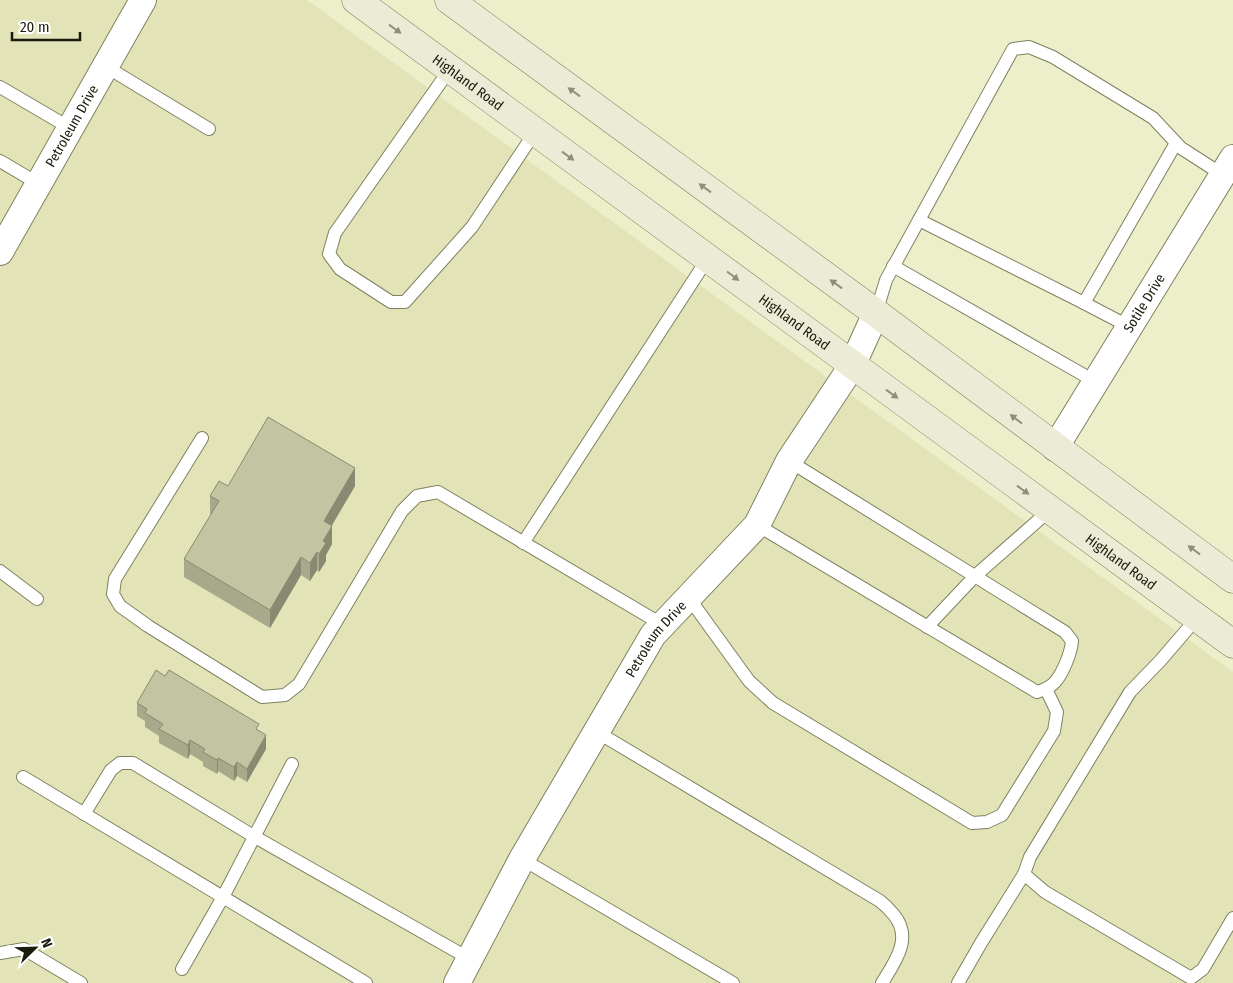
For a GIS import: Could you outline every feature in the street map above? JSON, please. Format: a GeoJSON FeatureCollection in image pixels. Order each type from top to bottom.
{"type":"FeatureCollection","features":[{"type":"Feature","properties":{"kind":"main road","name":"Highland Road"},"geometry":{"type":"LineString","coordinates":[[356,0],[1233,644]]}},
{"type":"Feature","properties":{"kind":"main road"},"geometry":{"type":"LineString","coordinates":[[449,0],[876,313],[1233,579]]}},
{"type":"Feature","properties":{"kind":"street","name":"Petroleum Drive"},"geometry":{"type":"LineString","coordinates":[[2,246],[143,0]]}},
{"type":"Feature","properties":{"kind":"street","name":"Sotile Drive"},"geometry":{"type":"LineString","coordinates":[[1056,448],[1228,166]]}},
{"type":"Feature","properties":{"kind":"street","name":"Petroleum Drive"},"geometry":{"type":"LineString","coordinates":[[457,983],[522,859],[653,635],[756,525],[788,461],[852,366],[876,313]]}},
{"type":"Feature","properties":{"kind":"lane"},"geometry":{"type":"LineString","coordinates":[[876,313],[886,280],[1012,49],[1030,47],[1054,58],[1153,118],[1176,143],[1228,166]]}},
{"type":"Feature","properties":{"kind":"lane"},"geometry":{"type":"LineString","coordinates":[[105,66],[209,129]]}},
{"type":"Feature","properties":{"kind":"lane"},"geometry":{"type":"LineString","coordinates":[[450,69],[335,233],[329,254],[340,268],[391,302],[405,302],[472,227],[535,132]]}},
{"type":"Feature","properties":{"kind":"lane"},"geometry":{"type":"LineString","coordinates":[[0,87],[70,128]]}},
{"type":"Feature","properties":{"kind":"lane"},"geometry":{"type":"LineString","coordinates":[[1084,303],[1176,143]]}},
{"type":"Feature","properties":{"kind":"lane"},"geometry":{"type":"LineString","coordinates":[[0,161],[39,184]]}},
{"type":"Feature","properties":{"kind":"lane"},"geometry":{"type":"LineString","coordinates":[[919,220],[1130,327]]}},
{"type":"Feature","properties":{"kind":"lane"},"geometry":{"type":"LineString","coordinates":[[523,543],[708,258]]}},
{"type":"Feature","properties":{"kind":"lane"},"geometry":{"type":"LineString","coordinates":[[894,266],[1096,382]]}},
{"type":"Feature","properties":{"kind":"lane"},"geometry":{"type":"LineString","coordinates":[[202,438],[115,579],[114,594],[120,606],[148,626],[262,697],[286,695],[299,684],[402,511],[417,496],[438,492],[663,625]]}},
{"type":"Feature","properties":{"kind":"lane"},"geometry":{"type":"LineString","coordinates":[[756,525],[1036,692],[1046,689],[1054,682],[1071,652],[1072,641],[1065,632],[788,461]]}},
{"type":"Feature","properties":{"kind":"lane"},"geometry":{"type":"LineString","coordinates":[[927,626],[975,576],[1050,510]]}},
{"type":"Feature","properties":{"kind":"lane"},"geometry":{"type":"LineString","coordinates":[[0,571],[37,599]]}},
{"type":"Feature","properties":{"kind":"lane"},"geometry":{"type":"LineString","coordinates":[[689,598],[750,681],[773,702],[972,823],[987,822],[1002,815],[1054,731],[1057,712],[1046,689]]}},
{"type":"Feature","properties":{"kind":"lane"},"geometry":{"type":"LineString","coordinates":[[958,983],[1024,874],[1030,857],[1130,692],[1197,618]]}},
{"type":"Feature","properties":{"kind":"lane"},"geometry":{"type":"LineString","coordinates":[[597,732],[880,901],[895,916],[904,935],[900,954],[882,983]]}},
{"type":"Feature","properties":{"kind":"lane"},"geometry":{"type":"LineString","coordinates":[[84,814],[111,770],[120,763],[133,763],[255,836],[470,959]]}},
{"type":"Feature","properties":{"kind":"lane"},"geometry":{"type":"LineString","coordinates":[[182,969],[223,897],[292,764]]}},
{"type":"Feature","properties":{"kind":"lane"},"geometry":{"type":"LineString","coordinates":[[23,777],[366,983]]}},
{"type":"Feature","properties":{"kind":"lane"},"geometry":{"type":"LineString","coordinates":[[522,859],[733,983]]}},
{"type":"Feature","properties":{"kind":"lane"},"geometry":{"type":"LineString","coordinates":[[1024,874],[1045,892],[1191,978],[1202,969],[1233,918]]}},
{"type":"Feature","properties":{"kind":"lane"},"geometry":{"type":"LineString","coordinates":[[0,953],[24,950],[80,983]]}},
{"type":"Feature","properties":{"kind":"shaded area"},"geometry":{"type":"Polygon","coordinates":[[[0,0],[307,0],[1233,672],[1233,983],[0,983],[0,0]]]}},
{"type":"Feature","properties":{"kind":"building"},"geometry":{"type":"Polygon","coordinates":[[[268,417],[355,468],[324,521],[332,526],[323,541],[326,543],[310,563],[301,557],[270,610],[184,559],[219,501],[210,496],[219,481],[228,486],[268,417]]]}},
{"type":"Feature","properties":{"kind":"building"},"geometry":{"type":"Polygon","coordinates":[[[156,670],[165,676],[169,670],[259,724],[256,729],[266,735],[247,769],[237,762],[234,767],[218,758],[217,760],[203,752],[205,749],[190,740],[188,745],[159,729],[163,724],[145,713],[147,709],[137,703],[156,670]]]}}]}
